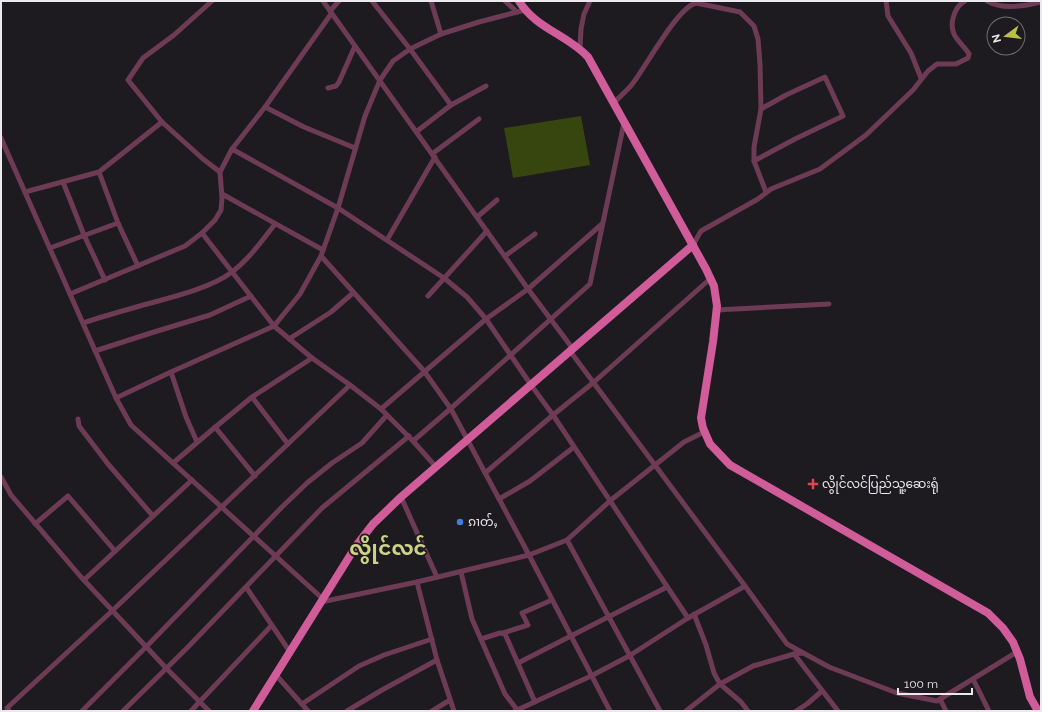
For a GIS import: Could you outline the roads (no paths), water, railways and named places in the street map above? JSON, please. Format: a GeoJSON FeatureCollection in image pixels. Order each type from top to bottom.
{"type":"FeatureCollection","features":[{"type":"Feature","properties":{"kind":"highway"},"geometry":{"type":"LineString","coordinates":[[519,1],[521,11],[580,48],[588,57],[711,278],[716,296],[716,310],[701,418],[704,432],[710,444],[730,465],[988,613],[1003,628],[1013,642],[1030,697],[1038,711]]}},
{"type":"Feature","properties":{"kind":"highway"},"geometry":{"type":"LineString","coordinates":[[253,711],[356,546],[373,524],[401,497],[693,245]]}},
{"type":"Feature","properties":{"kind":"street"},"geometry":{"type":"LineString","coordinates":[[212,1],[174,35],[142,58],[128,80],[162,122],[220,172]]}},
{"type":"Feature","properties":{"kind":"street"},"geometry":{"type":"LineString","coordinates":[[323,1],[594,382],[787,644],[829,668],[897,693],[937,701],[1017,652]]}},
{"type":"Feature","properties":{"kind":"street"},"geometry":{"type":"LineString","coordinates":[[70,294],[185,246],[215,220],[221,210],[222,194],[220,172],[232,149],[265,107],[339,1]]}},
{"type":"Feature","properties":{"kind":"street"},"geometry":{"type":"LineString","coordinates":[[372,1],[410,49],[451,105]]}},
{"type":"Feature","properties":{"kind":"street"},"geometry":{"type":"LineString","coordinates":[[431,1],[441,34]]}},
{"type":"Feature","properties":{"kind":"street"},"geometry":{"type":"LineString","coordinates":[[505,1],[521,11]]}},
{"type":"Feature","properties":{"kind":"street"},"geometry":{"type":"LineString","coordinates":[[580,48],[581,28],[584,14],[590,1]]}},
{"type":"Feature","properties":{"kind":"street"},"geometry":{"type":"LineString","coordinates":[[886,1],[888,16],[894,28],[911,53],[921,78]]}},
{"type":"Feature","properties":{"kind":"street"},"geometry":{"type":"LineString","coordinates":[[693,245],[701,231],[758,199],[766,192],[782,184],[820,170],[866,135],[913,90],[928,70],[937,64],[956,64],[968,58],[969,54],[954,34],[953,28],[953,20],[956,10],[961,3],[965,1]]}},
{"type":"Feature","properties":{"kind":"street"},"geometry":{"type":"LineString","coordinates":[[987,1],[993,4],[1017,6],[1041,2]]}},
{"type":"Feature","properties":{"kind":"street"},"geometry":{"type":"LineString","coordinates":[[614,103],[632,84],[681,14],[691,5],[696,3],[740,12],[754,26],[758,38],[761,109],[754,147],[754,162],[766,192]]}},
{"type":"Feature","properties":{"kind":"street"},"geometry":{"type":"LineString","coordinates":[[116,398],[274,326],[300,294],[321,256],[338,208],[364,116],[380,80],[394,61],[410,49],[441,34],[521,11]]}},
{"type":"Feature","properties":{"kind":"street"},"geometry":{"type":"LineString","coordinates":[[328,88],[336,86],[339,82],[355,46]]}},
{"type":"Feature","properties":{"kind":"street"},"geometry":{"type":"LineString","coordinates":[[754,162],[795,139],[843,116],[825,77],[786,95],[761,109]]}},
{"type":"Feature","properties":{"kind":"street"},"geometry":{"type":"LineString","coordinates":[[416,132],[451,105],[486,86]]}},
{"type":"Feature","properties":{"kind":"street"},"geometry":{"type":"LineString","coordinates":[[265,107],[304,127],[356,148]]}},
{"type":"Feature","properties":{"kind":"street"},"geometry":{"type":"LineString","coordinates":[[387,240],[433,156],[479,119]]}},
{"type":"Feature","properties":{"kind":"street"},"geometry":{"type":"LineString","coordinates":[[25,192],[99,172],[162,122]]}},
{"type":"Feature","properties":{"kind":"street"},"geometry":{"type":"LineString","coordinates":[[413,441],[451,409],[590,284],[624,122]]}},
{"type":"Feature","properties":{"kind":"street"},"geometry":{"type":"LineString","coordinates":[[1,138],[116,398],[131,425],[276,555],[322,600],[462,572],[529,555],[567,540],[611,500],[684,442],[704,432]]}},
{"type":"Feature","properties":{"kind":"street"},"geometry":{"type":"LineString","coordinates":[[232,149],[338,208],[444,278],[467,297],[486,319],[531,386],[553,415],[611,500],[688,618]]}},
{"type":"Feature","properties":{"kind":"street"},"geometry":{"type":"LineString","coordinates":[[99,172],[118,223],[138,266]]}},
{"type":"Feature","properties":{"kind":"street"},"geometry":{"type":"LineString","coordinates":[[63,182],[84,235],[105,280]]}},
{"type":"Feature","properties":{"kind":"street"},"geometry":{"type":"LineString","coordinates":[[222,194],[323,250]]}},
{"type":"Feature","properties":{"kind":"street"},"geometry":{"type":"LineString","coordinates":[[477,217],[497,200]]}},
{"type":"Feature","properties":{"kind":"street"},"geometry":{"type":"LineString","coordinates":[[50,248],[118,223]]}},
{"type":"Feature","properties":{"kind":"street"},"geometry":{"type":"LineString","coordinates":[[83,323],[196,289],[222,278],[232,272],[258,247],[275,224]]}},
{"type":"Feature","properties":{"kind":"street"},"geometry":{"type":"LineString","coordinates":[[381,410],[424,371],[486,319],[528,288],[603,224]]}},
{"type":"Feature","properties":{"kind":"street"},"geometry":{"type":"LineString","coordinates":[[428,296],[487,231]]}},
{"type":"Feature","properties":{"kind":"street"},"geometry":{"type":"LineString","coordinates":[[202,232],[274,326],[312,358],[350,385],[387,415],[409,436],[436,467]]}},
{"type":"Feature","properties":{"kind":"street"},"geometry":{"type":"LineString","coordinates":[[505,256],[535,234]]}},
{"type":"Feature","properties":{"kind":"street"},"geometry":{"type":"LineString","coordinates":[[321,256],[424,371],[451,409],[610,711]]}},
{"type":"Feature","properties":{"kind":"street"},"geometry":{"type":"LineString","coordinates":[[485,473],[594,382],[711,278]]}},
{"type":"Feature","properties":{"kind":"street"},"geometry":{"type":"LineString","coordinates":[[290,339],[331,312],[353,293]]}},
{"type":"Feature","properties":{"kind":"street"},"geometry":{"type":"LineString","coordinates":[[95,351],[210,315],[251,296]]}},
{"type":"Feature","properties":{"kind":"street"},"geometry":{"type":"LineString","coordinates":[[716,310],[829,304]]}},
{"type":"Feature","properties":{"kind":"street"},"geometry":{"type":"LineString","coordinates":[[173,463],[252,398],[312,358]]}},
{"type":"Feature","properties":{"kind":"street"},"geometry":{"type":"LineString","coordinates":[[171,372],[186,417],[198,442]]}},
{"type":"Feature","properties":{"kind":"street"},"geometry":{"type":"LineString","coordinates":[[6,710],[350,385]]}},
{"type":"Feature","properties":{"kind":"street"},"geometry":{"type":"LineString","coordinates":[[252,398],[288,444]]}},
{"type":"Feature","properties":{"kind":"street"},"geometry":{"type":"LineString","coordinates":[[82,711],[281,508],[307,483],[332,463],[362,443],[387,415]]}},
{"type":"Feature","properties":{"kind":"street"},"geometry":{"type":"LineString","coordinates":[[78,420],[79,426],[108,464],[153,516]]}},
{"type":"Feature","properties":{"kind":"street"},"geometry":{"type":"LineString","coordinates":[[215,427],[255,476]]}},
{"type":"Feature","properties":{"kind":"street"},"geometry":{"type":"LineString","coordinates":[[123,711],[187,648],[322,508],[409,436]]}},
{"type":"Feature","properties":{"kind":"street"},"geometry":{"type":"LineString","coordinates":[[499,499],[530,481],[574,447]]}},
{"type":"Feature","properties":{"kind":"street"},"geometry":{"type":"LineString","coordinates":[[1,477],[11,495],[84,580],[166,668],[209,711]]}},
{"type":"Feature","properties":{"kind":"street"},"geometry":{"type":"LineString","coordinates":[[84,580],[192,480]]}},
{"type":"Feature","properties":{"kind":"street"},"geometry":{"type":"LineString","coordinates":[[35,524],[68,496],[115,551]]}},
{"type":"Feature","properties":{"kind":"street"},"geometry":{"type":"LineString","coordinates":[[401,497],[437,578]]}},
{"type":"Feature","properties":{"kind":"street"},"geometry":{"type":"LineString","coordinates":[[567,540],[660,711]]}},
{"type":"Feature","properties":{"kind":"street"},"geometry":{"type":"LineString","coordinates":[[462,572],[472,619],[505,694],[517,711],[591,676],[629,656],[694,614],[745,586]]}},
{"type":"Feature","properties":{"kind":"street"},"geometry":{"type":"LineString","coordinates":[[417,582],[437,660],[454,711]]}},
{"type":"Feature","properties":{"kind":"street"},"geometry":{"type":"LineString","coordinates":[[246,587],[290,652]]}},
{"type":"Feature","properties":{"kind":"street"},"geometry":{"type":"LineString","coordinates":[[518,663],[665,588]]}},
{"type":"Feature","properties":{"kind":"street"},"geometry":{"type":"LineString","coordinates":[[481,639],[528,624],[522,613],[552,600]]}},
{"type":"Feature","properties":{"kind":"street"},"geometry":{"type":"LineString","coordinates":[[694,614],[706,645],[714,673],[720,684],[748,711]]}},
{"type":"Feature","properties":{"kind":"street"},"geometry":{"type":"LineString","coordinates":[[191,711],[272,626]]}},
{"type":"Feature","properties":{"kind":"street"},"geometry":{"type":"LineString","coordinates":[[503,633],[505,634],[535,702]]}},
{"type":"Feature","properties":{"kind":"street"},"geometry":{"type":"LineString","coordinates":[[302,704],[359,666],[384,655],[432,639]]}},
{"type":"Feature","properties":{"kind":"street"},"geometry":{"type":"LineString","coordinates":[[687,711],[720,684],[753,666],[794,654],[804,653]]}},
{"type":"Feature","properties":{"kind":"street"},"geometry":{"type":"LineString","coordinates":[[794,654],[838,711]]}},
{"type":"Feature","properties":{"kind":"street"},"geometry":{"type":"LineString","coordinates":[[347,711],[437,660]]}},
{"type":"Feature","properties":{"kind":"street"},"geometry":{"type":"LineString","coordinates":[[276,675],[308,711]]}},
{"type":"Feature","properties":{"kind":"street"},"geometry":{"type":"LineString","coordinates":[[973,679],[989,711]]}},
{"type":"Feature","properties":{"kind":"street"},"geometry":{"type":"LineString","coordinates":[[796,711],[822,691]]}},
{"type":"Feature","properties":{"kind":"street"},"geometry":{"type":"LineString","coordinates":[[940,699],[946,711]]}},
{"type":"Feature","properties":{"kind":"street"},"geometry":{"type":"LineString","coordinates":[[432,711],[450,700]]}},
{"type":"Feature","properties":{"kind":"place","name":"လွိုင်လင်ပြည်သူ့ဆေးရုံ"},"geometry":{"type":"Point","coordinates":[813,484]}},
{"type":"Feature","properties":{"kind":"place","name":"ၵၢတ်ႇ"},"geometry":{"type":"Point","coordinates":[460,522]}},
{"type":"Feature","properties":{"kind":"district","name":"လွိုင်လင်"},"geometry":{"type":"Point","coordinates":[388,548]}}]}
